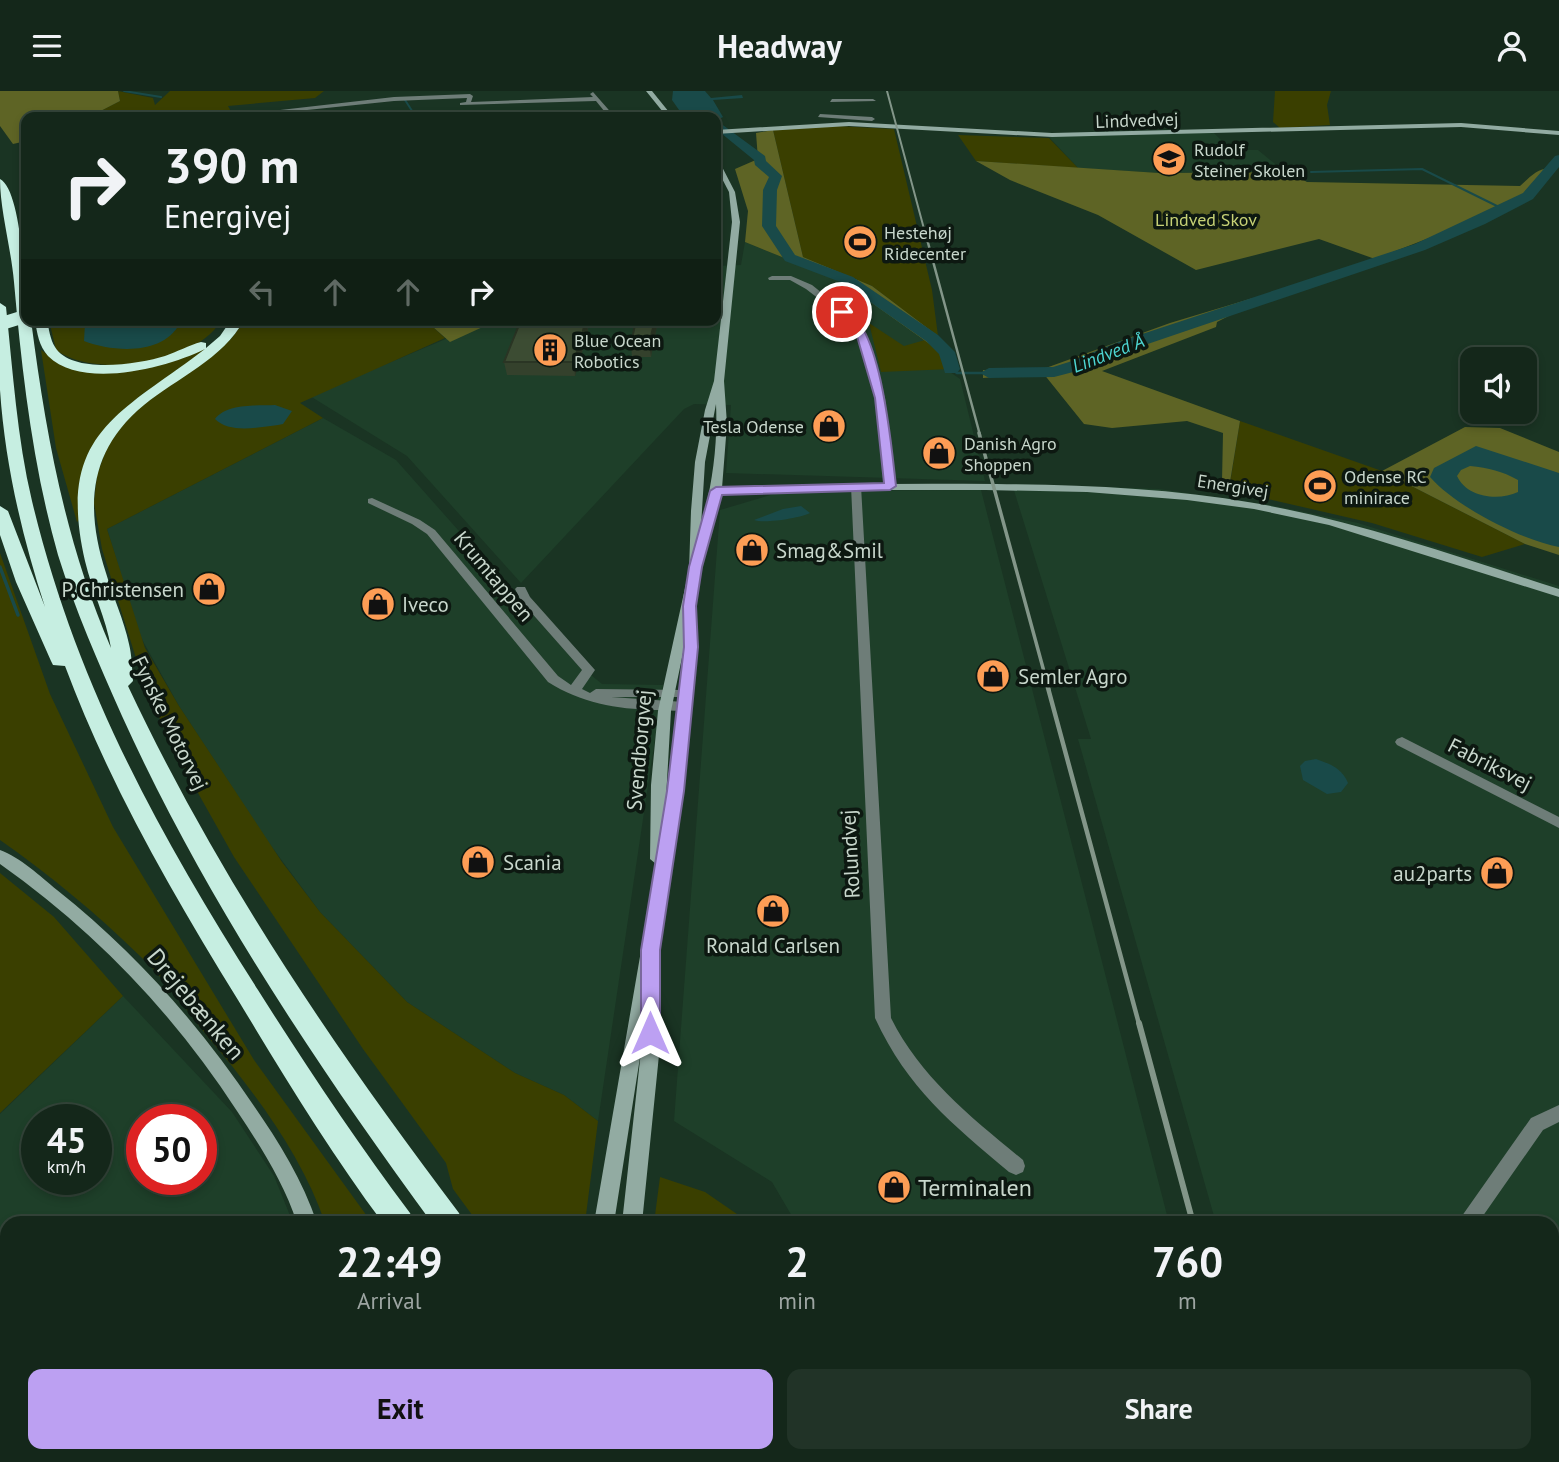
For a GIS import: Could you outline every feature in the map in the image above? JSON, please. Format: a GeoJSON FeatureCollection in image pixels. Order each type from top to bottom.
{"type":"FeatureCollection","features":[{"type":"Feature","properties":{"kind":"highway"},"geometry":{"type":"LineString","coordinates":[[2,186],[21,219]]}},
{"type":"Feature","properties":{"kind":"highway","name":"Fynske Motorvej"},"geometry":{"type":"LineString","coordinates":[[2,186],[12,228],[21,297]]}},
{"type":"Feature","properties":{"kind":"highway"},"geometry":{"type":"LineString","coordinates":[[0,307],[13,441],[24,500],[40,561],[64,634],[106,738],[150,831]]}},
{"type":"Feature","properties":{"kind":"highway"},"geometry":{"type":"LineString","coordinates":[[0,321],[21,315]]}},
{"type":"Feature","properties":{"kind":"highway","name":"Fynske Motorvej"},"geometry":{"type":"LineString","coordinates":[[25,326],[37,421],[66,554],[94,630],[149,754],[239,916],[346,1079],[444,1216]]}},
{"type":"Feature","properties":{"kind":"highway"},"geometry":{"type":"LineString","coordinates":[[43,326],[49,348],[55,355],[73,365],[102,368],[139,365],[176,356],[213,337],[222,326]]}},
{"type":"Feature","properties":{"kind":"highway"},"geometry":{"type":"LineString","coordinates":[[125,701],[120,643],[94,563],[85,519],[87,476],[93,457],[119,419],[149,393],[211,350],[234,326]]}},
{"type":"Feature","properties":{"kind":"highway"},"geometry":{"type":"LineString","coordinates":[[0,510],[25,582],[100,754],[150,831],[296,1072],[396,1216]]}},
{"type":"Feature","properties":{"kind":"main road"},"geometry":{"type":"LineString","coordinates":[[649,91],[666,112]]}},
{"type":"Feature","properties":{"kind":"main road"},"geometry":{"type":"LineString","coordinates":[[659,102],[670,112]]}},
{"type":"Feature","properties":{"kind":"main road","name":"Lindvedvej"},"geometry":{"type":"LineString","coordinates":[[721,132],[870,122],[1052,135],[1461,125],[1559,133]]}},
{"type":"Feature","properties":{"kind":"main road","name":"Svendborgvej"},"geometry":{"type":"LineString","coordinates":[[605,1216],[676,791],[691,647],[690,606],[722,424],[719,381],[736,222],[732,192],[721,171]]}},
{"type":"Feature","properties":{"kind":"main road","name":"Svendborgvej"},"geometry":{"type":"LineString","coordinates":[[695,567],[710,485],[712,395],[719,381]]}},
{"type":"Feature","properties":{"kind":"main road","name":"Energivej"},"geometry":{"type":"LineString","coordinates":[[710,485],[1119,489],[1212,499],[1296,515],[1374,535],[1559,593]]}},
{"type":"Feature","properties":{"kind":"main road","name":"Svendborgvej"},"geometry":{"type":"LineString","coordinates":[[656,901],[657,786],[673,664],[690,606]]}},
{"type":"Feature","properties":{"kind":"main road","name":"Drejebænken"},"geometry":{"type":"LineString","coordinates":[[0,856],[104,939],[171,1009],[231,1085],[283,1168],[304,1216]]}},
{"type":"Feature","properties":{"kind":"main road","name":"Svendborgvej"},"geometry":{"type":"LineString","coordinates":[[633,1216],[650,1055],[650,950]]}},
{"type":"Feature","properties":{"kind":"street"},"geometry":{"type":"LineString","coordinates":[[408,91],[413,98]]}},
{"type":"Feature","properties":{"kind":"street"},"geometry":{"type":"LineString","coordinates":[[590,91],[608,112]]}},
{"type":"Feature","properties":{"kind":"street"},"geometry":{"type":"LineString","coordinates":[[820,116],[870,122],[876,114],[872,91]]}},
{"type":"Feature","properties":{"kind":"street"},"geometry":{"type":"LineString","coordinates":[[431,105],[471,97]]}},
{"type":"Feature","properties":{"kind":"street"},"geometry":{"type":"LineString","coordinates":[[270,112],[413,98],[597,99]]}},
{"type":"Feature","properties":{"kind":"street"},"geometry":{"type":"LineString","coordinates":[[832,101],[873,101]]}},
{"type":"Feature","properties":{"kind":"street"},"geometry":{"type":"LineString","coordinates":[[772,278],[791,278],[809,287],[858,325],[880,398],[890,486]]}},
{"type":"Feature","properties":{"kind":"street","name":"Rolundvej"},"geometry":{"type":"LineString","coordinates":[[856,486],[883,1017],[893,1044],[916,1077],[1016,1166]]}},
{"type":"Feature","properties":{"kind":"street","name":"Krumtappen"},"geometry":{"type":"LineString","coordinates":[[372,501],[416,522],[431,533],[553,679],[573,692],[594,701],[685,700]]}},
{"type":"Feature","properties":{"kind":"street","name":"Krumtappen"},"geometry":{"type":"LineString","coordinates":[[521,589],[525,598],[589,670],[573,692]]}},
{"type":"Feature","properties":{"kind":"street","name":"Fabriksvej"},"geometry":{"type":"LineString","coordinates":[[1402,742],[1559,823]]}},
{"type":"Feature","properties":{"kind":"street"},"geometry":{"type":"LineString","coordinates":[[1472,1216],[1537,1124],[1559,1113]]}},
{"type":"Feature","properties":{"kind":"shaded area","name":"Rudolf Steiner Skolen"},"geometry":{"type":"Polygon","coordinates":[[[1213,132],[1226,145],[1239,150],[1258,150],[1285,172],[1159,173],[1078,168],[1048,136],[1213,132]]]}},
{"type":"Feature","properties":{"kind":"shaded area"},"geometry":{"type":"Polygon","coordinates":[[[745,242],[841,281],[938,350],[947,370],[960,379],[985,481],[726,473],[731,405],[694,404],[684,409],[521,583],[407,456],[310,396],[477,326],[721,326],[721,266],[741,265],[745,242]]]}},
{"type":"Feature","properties":{"kind":"shaded area"},"geometry":{"type":"Polygon","coordinates":[[[323,418],[396,460],[575,662],[602,684],[663,685],[598,1121],[564,1095],[515,1073],[407,1002],[320,912],[266,839],[179,706],[139,634],[107,529],[323,418]]]}},
{"type":"Feature","properties":{"kind":"shaded area"},"geometry":{"type":"Polygon","coordinates":[[[1012,484],[1159,489],[1270,505],[1358,523],[1559,586],[1559,1216],[1214,1216],[1078,739],[1091,739],[1012,484]]]}},
{"type":"Feature","properties":{"kind":"shaded area"},"geometry":{"type":"Polygon","coordinates":[[[981,490],[1167,1216],[792,1216],[772,1182],[674,1121],[720,510],[784,491],[981,490]]]}},
{"type":"Feature","properties":{"kind":"shaded area"},"geometry":{"type":"Polygon","coordinates":[[[123,996],[232,1112],[274,1176],[290,1216],[0,1216],[0,1114],[123,996]]]}},
{"type":"Feature","properties":{"kind":"green space"},"geometry":{"type":"Polygon","coordinates":[[[0,91],[118,91],[120,101],[99,112],[21,112],[21,142],[13,144],[0,126],[0,91]]]}},
{"type":"Feature","properties":{"kind":"green space"},"geometry":{"type":"Polygon","coordinates":[[[118,91],[153,98],[155,105],[170,91],[324,91],[315,98],[228,106],[231,112],[99,112],[120,101],[118,91]]]}},
{"type":"Feature","properties":{"kind":"green space"},"geometry":{"type":"Polygon","coordinates":[[[1275,91],[1331,91],[1327,105],[1330,125],[1280,128],[1273,122],[1275,91]]]}},
{"type":"Feature","properties":{"kind":"green space","name":"Hestehøj Ridecenter"},"geometry":{"type":"Polygon","coordinates":[[[836,126],[894,129],[932,290],[938,336],[872,286],[803,257],[773,130],[836,126]]]}},
{"type":"Feature","properties":{"kind":"green space"},"geometry":{"type":"Polygon","coordinates":[[[773,130],[803,257],[872,286],[938,336],[938,350],[841,281],[745,242],[748,211],[735,169],[758,159],[756,133],[773,130]]]}},
{"type":"Feature","properties":{"kind":"green space"},"geometry":{"type":"Polygon","coordinates":[[[958,135],[1049,138],[1078,168],[976,161],[958,135]]]}},
{"type":"Feature","properties":{"kind":"green space","name":"Lindved Skov"},"geometry":{"type":"Polygon","coordinates":[[[976,161],[1159,173],[1289,172],[1307,182],[1520,186],[1540,170],[1556,169],[1532,198],[1375,259],[1319,239],[1196,270],[1098,215],[1010,180],[976,161]]]}},
{"type":"Feature","properties":{"kind":"green space"},"geometry":{"type":"Polygon","coordinates":[[[1253,298],[1258,301],[1217,322],[1216,327],[1102,371],[1240,421],[1230,482],[1222,481],[1223,433],[1187,421],[1112,428],[1084,424],[1043,373],[983,378],[983,370],[1043,369],[1170,323],[1253,298]]]}},
{"type":"Feature","properties":{"kind":"green space"},"geometry":{"type":"Polygon","coordinates":[[[869,323],[904,346],[932,338],[947,352],[951,369],[881,372],[869,323]]]}},
{"type":"Feature","properties":{"kind":"green space"},"geometry":{"type":"Polygon","coordinates":[[[50,326],[216,326],[209,335],[191,347],[144,362],[95,364],[73,359],[56,350],[50,326]]]}},
{"type":"Feature","properties":{"kind":"green space"},"geometry":{"type":"Polygon","coordinates":[[[241,326],[432,326],[445,338],[300,403],[323,418],[107,529],[145,648],[179,706],[282,862],[320,912],[407,1002],[515,1073],[564,1095],[598,1121],[586,1216],[473,1216],[453,1189],[446,1163],[363,1049],[234,857],[158,715],[135,655],[102,549],[94,503],[97,475],[107,447],[126,420],[147,400],[231,339],[241,326]]]}},
{"type":"Feature","properties":{"kind":"green space"},"geometry":{"type":"Polygon","coordinates":[[[432,326],[485,326],[450,342],[432,326]]]}},
{"type":"Feature","properties":{"kind":"green space"},"geometry":{"type":"Polygon","coordinates":[[[207,349],[140,396],[111,421],[99,438],[80,519],[77,522],[56,448],[41,350],[63,365],[103,370],[207,349]]]}},
{"type":"Feature","properties":{"kind":"green space","name":"Odense RC minirace"},"geometry":{"type":"Polygon","coordinates":[[[1240,421],[1382,471],[1525,544],[1482,557],[1372,523],[1229,490],[1240,421]]]}},
{"type":"Feature","properties":{"kind":"green space"},"geometry":{"type":"Polygon","coordinates":[[[1465,427],[1500,428],[1559,452],[1559,555],[1525,544],[1382,471],[1465,427]]]}},
{"type":"Feature","properties":{"kind":"green space"},"geometry":{"type":"Polygon","coordinates":[[[0,553],[50,694],[113,827],[254,1060],[367,1216],[322,1216],[304,1173],[276,1126],[150,965],[90,910],[0,840],[0,553]]]}},
{"type":"Feature","properties":{"kind":"green space"},"geometry":{"type":"Polygon","coordinates":[[[0,873],[54,917],[123,996],[0,1113],[0,873]]]}},
{"type":"Feature","properties":{"kind":"green space"},"geometry":{"type":"Polygon","coordinates":[[[660,1177],[705,1192],[740,1216],[655,1216],[660,1177]]]}},
{"type":"Feature","properties":{"kind":"water"},"geometry":{"type":"Polygon","coordinates":[[[673,91],[705,91],[711,98],[742,95],[743,98],[713,100],[720,112],[680,112],[672,100],[673,91]]]}},
{"type":"Feature","properties":{"kind":"water"},"geometry":{"type":"Polygon","coordinates":[[[85,326],[178,326],[162,341],[136,349],[96,345],[84,341],[85,326]]]}},
{"type":"Feature","properties":{"kind":"water"},"geometry":{"type":"Polygon","coordinates":[[[275,405],[292,411],[283,424],[237,428],[221,424],[215,419],[227,410],[235,408],[275,405]]]}},
{"type":"Feature","properties":{"kind":"water"},"geometry":{"type":"Polygon","coordinates":[[[1476,446],[1559,473],[1559,547],[1526,537],[1472,510],[1430,477],[1434,468],[1476,446]],[[1470,466],[1461,470],[1457,476],[1468,489],[1493,497],[1518,492],[1518,480],[1501,472],[1470,466]]]}},
{"type":"Feature","properties":{"kind":"water"},"geometry":{"type":"Polygon","coordinates":[[[801,506],[810,513],[782,520],[754,520],[783,509],[801,506]]]}},
{"type":"Feature","properties":{"kind":"water"},"geometry":{"type":"Polygon","coordinates":[[[1316,759],[1339,770],[1348,783],[1341,792],[1327,794],[1303,780],[1300,766],[1305,761],[1316,759]]]}},
{"type":"Feature","properties":{"kind":"building"},"geometry":{"type":"Polygon","coordinates":[[[519,326],[584,326],[574,362],[504,362],[519,326]]]}},
{"type":"Feature","properties":{"kind":"building"},"geometry":{"type":"Polygon","coordinates":[[[635,326],[654,326],[649,344],[631,344],[635,326]]]}},
{"type":"Feature","properties":{"kind":"waterway"},"geometry":{"type":"LineString","coordinates":[[124,91],[161,97]]}},
{"type":"Feature","properties":{"kind":"waterway"},"geometry":{"type":"LineString","coordinates":[[405,100],[413,112]]}},
{"type":"Feature","properties":{"kind":"waterway","name":"Lindved Å"},"geometry":{"type":"LineString","coordinates":[[721,127],[761,159],[759,162],[776,176],[770,190],[769,226],[790,258],[848,280],[932,338],[947,352],[951,369]]}},
{"type":"Feature","properties":{"kind":"waterway","name":"Lindved Å"},"geometry":{"type":"LineString","coordinates":[[989,373],[1054,372],[1075,366],[1124,346],[1420,247],[1480,221],[1528,196],[1559,159]]}},
{"type":"Feature","properties":{"kind":"waterway"},"geometry":{"type":"LineString","coordinates":[[1311,172],[1422,169],[1503,209]]}},
{"type":"Feature","properties":{"kind":"waterway","name":"Lindved Å"},"geometry":{"type":"LineString","coordinates":[[951,369],[957,373],[989,373]]}},
{"type":"Feature","properties":{"kind":"waterway"},"geometry":{"type":"LineString","coordinates":[[0,567],[18,615]]}},
{"type":"Feature","properties":{"kind":"railway"},"geometry":{"type":"LineString","coordinates":[[887,91],[927,240]]}},
{"type":"Feature","properties":{"kind":"railway"},"geometry":{"type":"LineString","coordinates":[[927,239],[980,435]]}},
{"type":"Feature","properties":{"kind":"railway"},"geometry":{"type":"LineString","coordinates":[[979,433],[1049,690]]}},
{"type":"Feature","properties":{"kind":"railway"},"geometry":{"type":"LineString","coordinates":[[1048,688],[1139,1024]]}},
{"type":"Feature","properties":{"kind":"railway"},"geometry":{"type":"LineString","coordinates":[[1139,1023],[1191,1216]]}},
{"type":"Feature","properties":{"kind":"place","name":"Rudolf Steiner Skolen"},"geometry":{"type":"Point","coordinates":[1169,159]}},
{"type":"Feature","properties":{"kind":"place","name":"Hestehøj Ridecenter"},"geometry":{"type":"Point","coordinates":[860,242]}},
{"type":"Feature","properties":{"kind":"place","name":"Blue Ocean Robotics"},"geometry":{"type":"Point","coordinates":[550,350]}},
{"type":"Feature","properties":{"kind":"place","name":"Tesla Odense"},"geometry":{"type":"Point","coordinates":[829,426]}},
{"type":"Feature","properties":{"kind":"place","name":"Danish Agro Shoppen"},"geometry":{"type":"Point","coordinates":[939,453]}},
{"type":"Feature","properties":{"kind":"place","name":"Odense RC minirace"},"geometry":{"type":"Point","coordinates":[1320,486]}},
{"type":"Feature","properties":{"kind":"place","name":"Smag&Smil"},"geometry":{"type":"Point","coordinates":[752,550]}},
{"type":"Feature","properties":{"kind":"place","name":"P. Christensen"},"geometry":{"type":"Point","coordinates":[209,589]}},
{"type":"Feature","properties":{"kind":"place","name":"Iveco"},"geometry":{"type":"Point","coordinates":[378,604]}},
{"type":"Feature","properties":{"kind":"place","name":"Semler Agro"},"geometry":{"type":"Point","coordinates":[993,676]}},
{"type":"Feature","properties":{"kind":"place","name":"Scania"},"geometry":{"type":"Point","coordinates":[478,862]}},
{"type":"Feature","properties":{"kind":"place","name":"au2parts"},"geometry":{"type":"Point","coordinates":[1497,873]}},
{"type":"Feature","properties":{"kind":"place","name":"Ronald Carlsen"},"geometry":{"type":"Point","coordinates":[773,911]}},
{"type":"Feature","properties":{"kind":"place","name":"Terminalen"},"geometry":{"type":"Point","coordinates":[894,1187]}},
{"type":"Feature","properties":{"kind":"route"},"geometry":{"type":"LineString","coordinates":[[650,1033],[650,950],[676,791],[691,647],[690,606],[695,567],[712,514],[716,491],[890,486],[880,398],[858,325],[842,312]]}}]}
